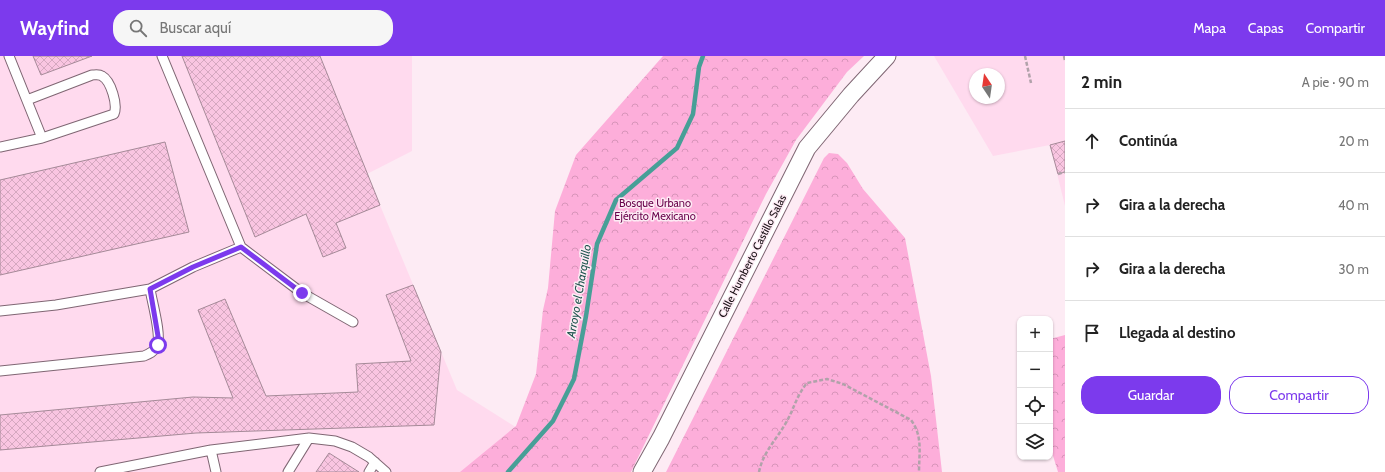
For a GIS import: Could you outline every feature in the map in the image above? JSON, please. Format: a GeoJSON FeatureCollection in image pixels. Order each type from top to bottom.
{"type":"FeatureCollection","features":[{"type":"Feature","properties":{"kind":"street","name":"Calle Humberto Castillo Salas"},"geometry":{"type":"LineString","coordinates":[[642,472],[662,438],[807,148],[850,95],[887,56]]}},
{"type":"Feature","properties":{"kind":"lane"},"geometry":{"type":"LineString","coordinates":[[9,56],[42,138]]}},
{"type":"Feature","properties":{"kind":"lane"},"geometry":{"type":"LineString","coordinates":[[162,56],[241,247],[302,293],[353,322]]}},
{"type":"Feature","properties":{"kind":"lane"},"geometry":{"type":"LineString","coordinates":[[0,147],[42,138],[114,114],[116,104],[107,81],[102,76],[92,75],[27,100]]}},
{"type":"Feature","properties":{"kind":"lane"},"geometry":{"type":"LineString","coordinates":[[0,311],[56,304],[150,289],[193,267],[241,247]]}},
{"type":"Feature","properties":{"kind":"lane"},"geometry":{"type":"LineString","coordinates":[[0,371],[144,356],[154,351],[158,345],[158,336],[150,289]]}},
{"type":"Feature","properties":{"kind":"lane"},"geometry":{"type":"LineString","coordinates":[[288,472],[309,438]]}},
{"type":"Feature","properties":{"kind":"lane"},"geometry":{"type":"LineString","coordinates":[[100,472],[211,450],[309,438],[335,441],[352,447],[375,462],[386,472]]}},
{"type":"Feature","properties":{"kind":"lane"},"geometry":{"type":"LineString","coordinates":[[211,450],[216,472]]}},
{"type":"Feature","properties":{"kind":"lane"},"geometry":{"type":"LineString","coordinates":[[369,472],[375,462]]}},
{"type":"Feature","properties":{"kind":"path"},"geometry":{"type":"LineString","coordinates":[[1025,56],[1031,83]]}},
{"type":"Feature","properties":{"kind":"path"},"geometry":{"type":"LineString","coordinates":[[1064,56],[1065,61]]}},
{"type":"Feature","properties":{"kind":"path"},"geometry":{"type":"LineString","coordinates":[[1058,174],[1065,172]]}},
{"type":"Feature","properties":{"kind":"path"},"geometry":{"type":"LineString","coordinates":[[759,472],[762,460],[788,421],[800,392],[807,383],[827,379],[843,384],[911,420],[917,429],[920,439],[919,472]]}},
{"type":"Feature","properties":{"kind":"shaded area"},"geometry":{"type":"Polygon","coordinates":[[[0,56],[412,56],[412,151],[367,174],[457,390],[522,431],[476,472],[0,472],[0,56]]]}},
{"type":"Feature","properties":{"kind":"shaded area"},"geometry":{"type":"Polygon","coordinates":[[[934,56],[1065,56],[1065,206],[1050,145],[993,156],[934,56]]]}},
{"type":"Feature","properties":{"kind":"green space","name":"Bosque Urbano Ejército Mexicano"},"geometry":{"type":"Polygon","coordinates":[[[663,56],[864,56],[847,72],[796,140],[766,194],[631,472],[460,472],[516,426],[536,374],[543,310],[548,288],[555,211],[576,155],[663,56]]]}},
{"type":"Feature","properties":{"kind":"green space"},"geometry":{"type":"Polygon","coordinates":[[[829,153],[838,154],[847,163],[863,189],[905,238],[931,376],[942,472],[666,472],[824,158],[829,153]]]}},
{"type":"Feature","properties":{"kind":"green space"},"geometry":{"type":"Polygon","coordinates":[[[1065,335],[1065,472],[1058,472],[1053,456],[1053,338],[1065,335]]]}},
{"type":"Feature","properties":{"kind":"building"},"geometry":{"type":"Polygon","coordinates":[[[33,56],[92,56],[41,75],[33,56]]]}},
{"type":"Feature","properties":{"kind":"building"},"geometry":{"type":"Polygon","coordinates":[[[182,56],[320,56],[380,205],[336,223],[346,248],[323,257],[306,214],[255,237],[182,56]]]}},
{"type":"Feature","properties":{"kind":"building"},"geometry":{"type":"Polygon","coordinates":[[[1065,141],[1065,172],[1058,174],[1050,145],[1065,141]]]}},
{"type":"Feature","properties":{"kind":"building"},"geometry":{"type":"Polygon","coordinates":[[[165,142],[189,232],[0,275],[0,180],[165,142]]]}},
{"type":"Feature","properties":{"kind":"building"},"geometry":{"type":"Polygon","coordinates":[[[413,285],[441,352],[434,425],[196,433],[0,450],[0,415],[193,397],[233,398],[198,310],[225,299],[266,396],[358,392],[356,364],[411,361],[386,295],[413,285]]]}},
{"type":"Feature","properties":{"kind":"building"},"geometry":{"type":"Polygon","coordinates":[[[329,453],[359,472],[316,472],[329,453]]]}},
{"type":"Feature","properties":{"kind":"waterway","name":"Arroyo el Charquillo"},"geometry":{"type":"LineString","coordinates":[[508,472],[553,421],[574,379],[586,316],[597,244],[616,200],[677,148],[693,114],[699,67],[703,56]]}},
{"type":"Feature","properties":{"kind":"route"},"geometry":{"type":"LineString","coordinates":[[158,345],[158,336],[150,289],[193,267],[241,247],[302,293]]}}]}
